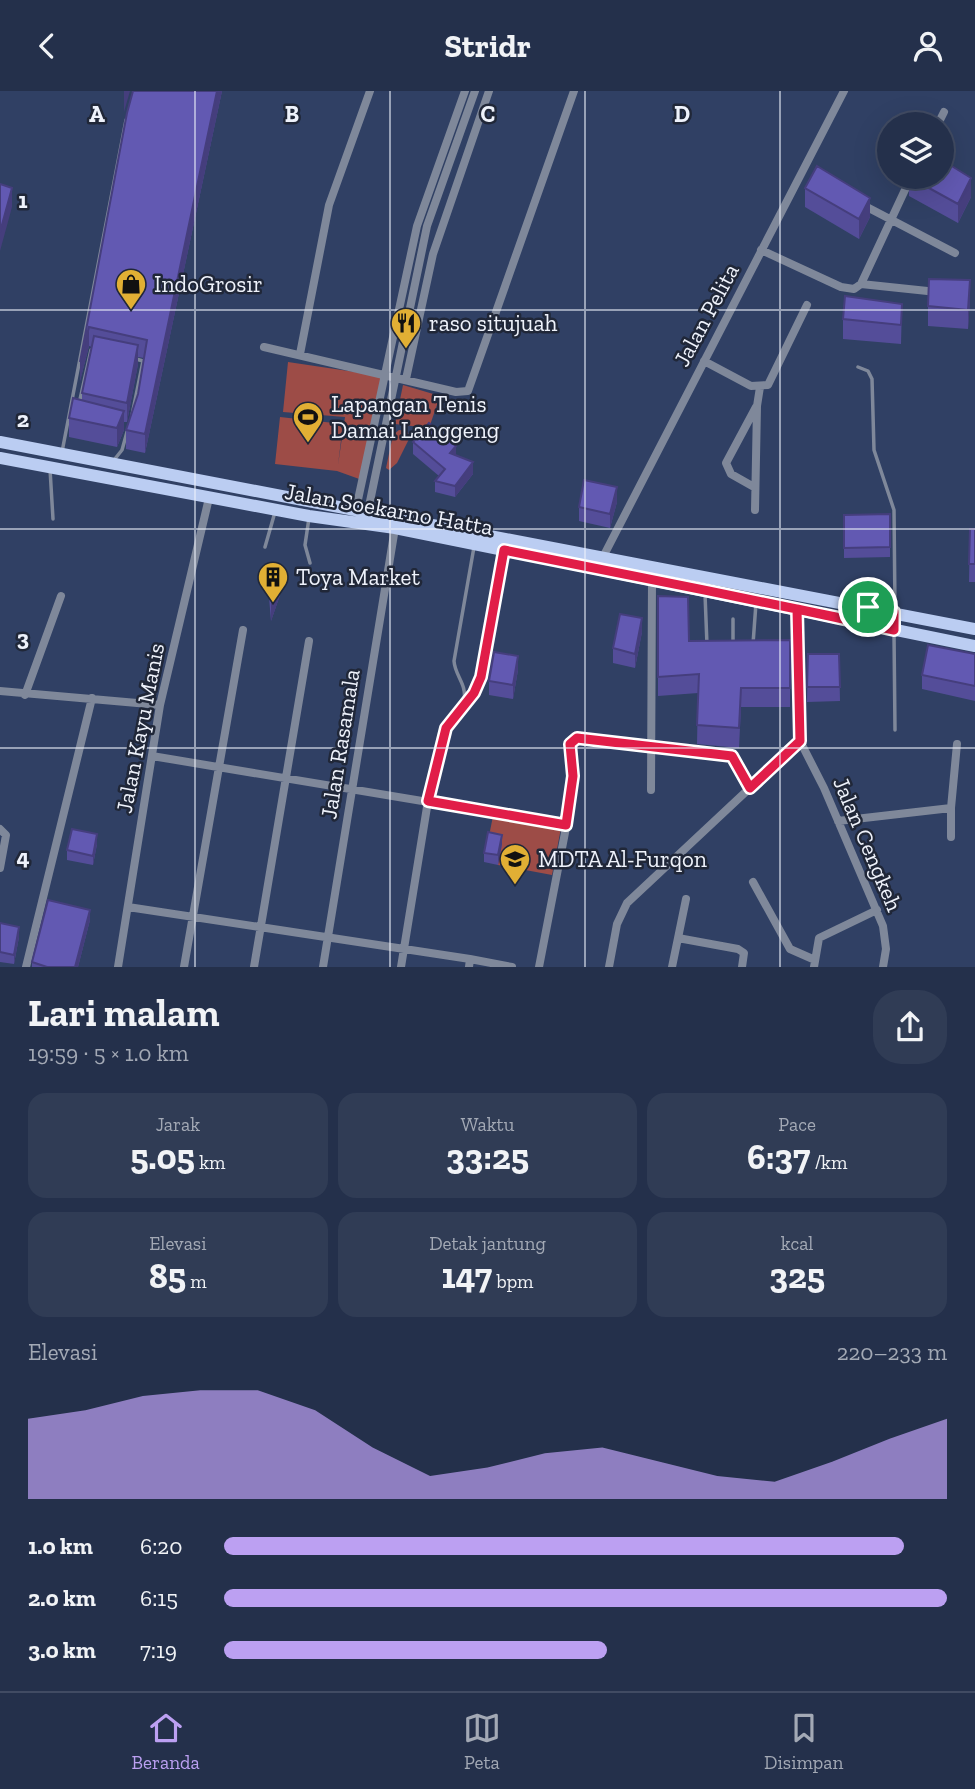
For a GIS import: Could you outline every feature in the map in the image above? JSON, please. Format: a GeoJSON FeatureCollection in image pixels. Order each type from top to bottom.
{"type":"FeatureCollection","features":[{"type":"Feature","properties":{"kind":"main road","name":"Jalan Soekarno Hatta"},"geometry":{"type":"LineString","coordinates":[[0,443],[975,629]]}},
{"type":"Feature","properties":{"kind":"main road","name":"Jalan Soekarno Hatta"},"geometry":{"type":"LineString","coordinates":[[0,458],[275,510],[395,528],[975,646]]}},
{"type":"Feature","properties":{"kind":"main road"},"geometry":{"type":"LineString","coordinates":[[865,623],[868,607]]}},
{"type":"Feature","properties":{"kind":"street"},"geometry":{"type":"LineString","coordinates":[[300,354],[330,205],[370,91]]}},
{"type":"Feature","properties":{"kind":"street"},"geometry":{"type":"LineString","coordinates":[[362,510],[410,281],[417,226],[465,91]]}},
{"type":"Feature","properties":{"kind":"street"},"geometry":{"type":"LineString","coordinates":[[410,281],[475,91]]}},
{"type":"Feature","properties":{"kind":"street"},"geometry":{"type":"LineString","coordinates":[[406,379],[425,284],[440,231],[489,91]]}},
{"type":"Feature","properties":{"kind":"street"},"geometry":{"type":"LineString","coordinates":[[264,347],[456,392],[467,391],[471,387],[574,91]]}},
{"type":"Feature","properties":{"kind":"street","name":"Jalan Pelita"},"geometry":{"type":"LineString","coordinates":[[603,557],[844,91]]}},
{"type":"Feature","properties":{"kind":"street"},"geometry":{"type":"LineString","coordinates":[[455,143],[469,148]]}},
{"type":"Feature","properties":{"kind":"street"},"geometry":{"type":"LineString","coordinates":[[803,169],[814,175]]}},
{"type":"Feature","properties":{"kind":"street"},"geometry":{"type":"LineString","coordinates":[[761,250],[841,287],[854,289],[861,284],[905,189]]}},
{"type":"Feature","properties":{"kind":"street"},"geometry":{"type":"LineString","coordinates":[[856,201],[888,221],[955,254]]}},
{"type":"Feature","properties":{"kind":"street"},"geometry":{"type":"LineString","coordinates":[[427,226],[440,231]]}},
{"type":"Feature","properties":{"kind":"street"},"geometry":{"type":"LineString","coordinates":[[410,281],[425,284]]}},
{"type":"Feature","properties":{"kind":"street"},"geometry":{"type":"LineString","coordinates":[[861,284],[937,292]]}},
{"type":"Feature","properties":{"kind":"street"},"geometry":{"type":"LineString","coordinates":[[760,387],[774,379],[807,305]]}},
{"type":"Feature","properties":{"kind":"street"},"geometry":{"type":"LineString","coordinates":[[704,361],[760,387]]}},
{"type":"Feature","properties":{"kind":"street"},"geometry":{"type":"LineString","coordinates":[[755,510],[757,406],[760,387]]}},
{"type":"Feature","properties":{"kind":"street"},"geometry":{"type":"LineString","coordinates":[[754,487],[731,474],[726,463],[757,406]]}},
{"type":"Feature","properties":{"kind":"street","name":"Jalan Kayu Manis"},"geometry":{"type":"LineString","coordinates":[[118,967],[160,705],[209,498]]}},
{"type":"Feature","properties":{"kind":"street","name":"Jalan Rasamala"},"geometry":{"type":"LineString","coordinates":[[323,967],[395,528]]}},
{"type":"Feature","properties":{"kind":"street"},"geometry":{"type":"LineString","coordinates":[[651,790],[652,580]]}},
{"type":"Feature","properties":{"kind":"street"},"geometry":{"type":"LineString","coordinates":[[25,695],[61,596]]}},
{"type":"Feature","properties":{"kind":"street"},"geometry":{"type":"LineString","coordinates":[[609,967],[623,908],[800,741],[797,609]]}},
{"type":"Feature","properties":{"kind":"street"},"geometry":{"type":"LineString","coordinates":[[184,967],[243,631]]}},
{"type":"Feature","properties":{"kind":"street"},"geometry":{"type":"LineString","coordinates":[[254,967],[284,777],[309,642]]}},
{"type":"Feature","properties":{"kind":"street"},"geometry":{"type":"LineString","coordinates":[[0,691],[160,705]]}},
{"type":"Feature","properties":{"kind":"street"},"geometry":{"type":"LineString","coordinates":[[26,967],[92,698]]}},
{"type":"Feature","properties":{"kind":"street"},"geometry":{"type":"LineString","coordinates":[[401,967],[428,801],[442,737],[464,702]]}},
{"type":"Feature","properties":{"kind":"street"},"geometry":{"type":"LineString","coordinates":[[539,967],[566,825],[573,776],[572,739],[650,745],[732,756],[750,788]]}},
{"type":"Feature","properties":{"kind":"street","name":"Jalan Cengkeh"},"geometry":{"type":"LineString","coordinates":[[800,741],[877,910],[886,938],[883,967]]}},
{"type":"Feature","properties":{"kind":"street"},"geometry":{"type":"LineString","coordinates":[[951,837],[957,744]]}},
{"type":"Feature","properties":{"kind":"street"},"geometry":{"type":"LineString","coordinates":[[152,756],[566,825]]}},
{"type":"Feature","properties":{"kind":"street"},"geometry":{"type":"LineString","coordinates":[[838,821],[951,809]]}},
{"type":"Feature","properties":{"kind":"street"},"geometry":{"type":"LineString","coordinates":[[0,829],[6,835],[6,843],[0,868]]}},
{"type":"Feature","properties":{"kind":"street"},"geometry":{"type":"LineString","coordinates":[[753,882],[790,949],[814,963],[818,942],[823,935],[877,910]]}},
{"type":"Feature","properties":{"kind":"street"},"geometry":{"type":"LineString","coordinates":[[672,967],[686,899]]}},
{"type":"Feature","properties":{"kind":"street"},"geometry":{"type":"LineString","coordinates":[[128,907],[328,936],[470,963],[512,967]]}},
{"type":"Feature","properties":{"kind":"street"},"geometry":{"type":"LineString","coordinates":[[678,939],[742,950],[742,967]]}},
{"type":"Feature","properties":{"kind":"lane"},"geometry":{"type":"LineString","coordinates":[[62,454],[127,118]]}},
{"type":"Feature","properties":{"kind":"lane"},"geometry":{"type":"LineString","coordinates":[[77,416],[91,350],[104,353]]}},
{"type":"Feature","properties":{"kind":"lane"},"geometry":{"type":"LineString","coordinates":[[130,358],[143,361],[131,417]]}},
{"type":"Feature","properties":{"kind":"lane"},"geometry":{"type":"LineString","coordinates":[[859,367],[868,372],[872,379],[874,450],[894,510],[895,730]]}},
{"type":"Feature","properties":{"kind":"lane"},"geometry":{"type":"LineString","coordinates":[[111,464],[122,450],[129,428]]}},
{"type":"Feature","properties":{"kind":"lane"},"geometry":{"type":"LineString","coordinates":[[50,467],[53,519]]}},
{"type":"Feature","properties":{"kind":"lane"},"geometry":{"type":"LineString","coordinates":[[265,547],[275,510]]}},
{"type":"Feature","properties":{"kind":"lane"},"geometry":{"type":"LineString","coordinates":[[309,516],[305,545],[310,563]]}},
{"type":"Feature","properties":{"kind":"lane"},"geometry":{"type":"LineString","coordinates":[[464,702],[465,688],[455,670],[454,661],[474,544]]}},
{"type":"Feature","properties":{"kind":"lane"},"geometry":{"type":"LineString","coordinates":[[464,702],[474,693],[484,667],[504,550]]}},
{"type":"Feature","properties":{"kind":"lane"},"geometry":{"type":"LineString","coordinates":[[705,590],[705,642],[711,648]]}},
{"type":"Feature","properties":{"kind":"lane"},"geometry":{"type":"LineString","coordinates":[[751,651],[756,601]]}},
{"type":"Feature","properties":{"kind":"lane"},"geometry":{"type":"LineString","coordinates":[[733,619],[733,650],[740,651]]}},
{"type":"Feature","properties":{"kind":"shaded area"},"geometry":{"type":"Polygon","coordinates":[[[288,362],[382,376],[362,480],[337,471],[275,464],[280,417],[343,424],[338,465],[345,417],[283,412],[288,362]]]}},
{"type":"Feature","properties":{"kind":"shaded area"},"geometry":{"type":"Polygon","coordinates":[[[403,385],[440,396],[429,428],[395,424],[403,385]]]}},
{"type":"Feature","properties":{"kind":"shaded area"},"geometry":{"type":"Polygon","coordinates":[[[399,430],[407,431],[410,437],[397,463],[389,470],[386,468],[393,435],[399,430]]]}},
{"type":"Feature","properties":{"kind":"shaded area"},"geometry":{"type":"Polygon","coordinates":[[[493,816],[561,828],[552,875],[498,865],[488,841],[493,816]]]}},
{"type":"Feature","properties":{"kind":"building","name":"IndoGrosir"},"geometry":{"type":"Polygon","coordinates":[[[133,91],[217,91],[145,434],[126,430],[138,394],[147,340],[89,327],[80,362],[133,91]]]}},
{"type":"Feature","properties":{"kind":"building"},"geometry":{"type":"Polygon","coordinates":[[[817,166],[870,198],[859,219],[805,188],[817,166]]]}},
{"type":"Feature","properties":{"kind":"building"},"geometry":{"type":"Polygon","coordinates":[[[954,167],[971,178],[958,204],[931,189],[954,189],[954,167]]]}},
{"type":"Feature","properties":{"kind":"building"},"geometry":{"type":"Polygon","coordinates":[[[0,184],[12,188],[0,232],[0,184]]]}},
{"type":"Feature","properties":{"kind":"building"},"geometry":{"type":"Polygon","coordinates":[[[929,279],[970,280],[968,310],[928,306],[929,279]]]}},
{"type":"Feature","properties":{"kind":"building"},"geometry":{"type":"Polygon","coordinates":[[[845,296],[902,304],[901,325],[843,319],[845,296]]]}},
{"type":"Feature","properties":{"kind":"building"},"geometry":{"type":"Polygon","coordinates":[[[94,336],[138,345],[127,403],[82,393],[94,336]]]}},
{"type":"Feature","properties":{"kind":"building"},"geometry":{"type":"Polygon","coordinates":[[[73,398],[124,411],[117,428],[69,418],[73,398]]]}},
{"type":"Feature","properties":{"kind":"building"},"geometry":{"type":"Polygon","coordinates":[[[429,423],[456,446],[450,453],[473,462],[455,486],[435,481],[445,469],[413,442],[429,423]]]}},
{"type":"Feature","properties":{"kind":"building"},"geometry":{"type":"Polygon","coordinates":[[[584,480],[617,487],[610,514],[579,507],[584,480]]]}},
{"type":"Feature","properties":{"kind":"building"},"geometry":{"type":"Polygon","coordinates":[[[890,514],[890,547],[844,548],[844,515],[890,514]]]}},
{"type":"Feature","properties":{"kind":"building"},"geometry":{"type":"Polygon","coordinates":[[[970,529],[975,529],[975,564],[969,564],[970,529]]]}},
{"type":"Feature","properties":{"kind":"building"},"geometry":{"type":"Polygon","coordinates":[[[275,574],[280,576],[271,601],[269,578],[275,574]]]}},
{"type":"Feature","properties":{"kind":"building"},"geometry":{"type":"Polygon","coordinates":[[[658,596],[688,597],[689,641],[790,640],[790,688],[741,688],[739,728],[697,725],[699,674],[658,677],[658,596]]]}},
{"type":"Feature","properties":{"kind":"building"},"geometry":{"type":"Polygon","coordinates":[[[620,614],[642,618],[635,654],[613,648],[620,614]]]}},
{"type":"Feature","properties":{"kind":"building"},"geometry":{"type":"Polygon","coordinates":[[[928,645],[975,654],[975,686],[922,675],[928,645]]]}},
{"type":"Feature","properties":{"kind":"building"},"geometry":{"type":"Polygon","coordinates":[[[494,652],[518,656],[513,685],[489,681],[494,652]]]}},
{"type":"Feature","properties":{"kind":"building"},"geometry":{"type":"Polygon","coordinates":[[[808,654],[839,654],[840,687],[807,687],[808,654]]]}},
{"type":"Feature","properties":{"kind":"building"},"geometry":{"type":"Polygon","coordinates":[[[72,829],[97,834],[93,856],[67,850],[72,829]]]}},
{"type":"Feature","properties":{"kind":"building"},"geometry":{"type":"Polygon","coordinates":[[[488,832],[502,835],[498,855],[484,853],[488,832]]]}},
{"type":"Feature","properties":{"kind":"building"},"geometry":{"type":"Polygon","coordinates":[[[48,900],[90,910],[75,967],[47,967],[32,962],[48,900]]]}},
{"type":"Feature","properties":{"kind":"building"},"geometry":{"type":"Polygon","coordinates":[[[0,923],[19,927],[14,955],[0,952],[0,923]]]}},
{"type":"Feature","properties":{"kind":"place","name":"IndoGrosir"},"geometry":{"type":"Point","coordinates":[131,311]}},
{"type":"Feature","properties":{"kind":"place","name":"raso situjuah"},"geometry":{"type":"Point","coordinates":[406,350]}},
{"type":"Feature","properties":{"kind":"place","name":"Lapangan Tenis Damai Langgeng"},"geometry":{"type":"Point","coordinates":[308,444]}},
{"type":"Feature","properties":{"kind":"place","name":"Toya Market"},"geometry":{"type":"Point","coordinates":[273,604]}},
{"type":"Feature","properties":{"kind":"place","name":"MDTA Al-Furqon"},"geometry":{"type":"Point","coordinates":[515,886]}},
{"type":"Feature","properties":{"kind":"route"},"geometry":{"type":"LineString","coordinates":[[504,550],[705,590],[865,623],[868,607],[894,612],[894,630],[797,609],[800,741],[750,788],[737,760],[732,756],[577,738],[572,739],[570,744],[573,776],[566,825],[428,801],[442,737],[464,702],[474,693],[481,677],[504,550]]}}]}
